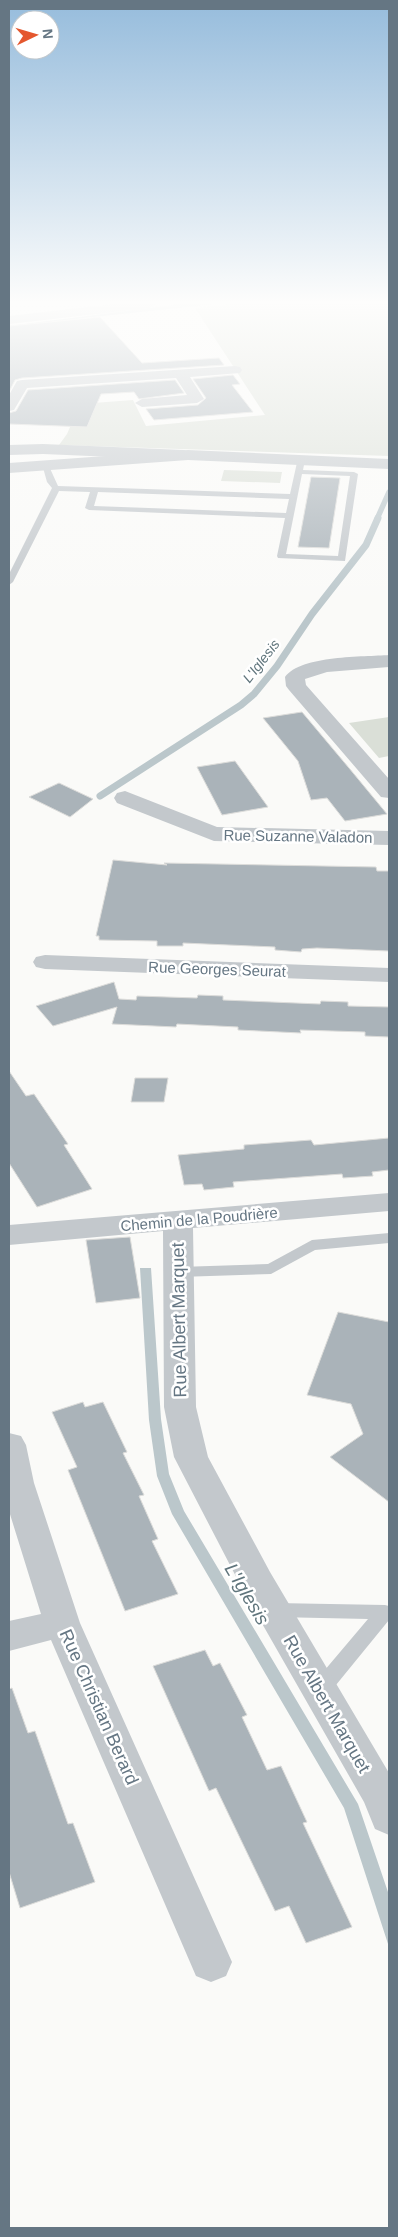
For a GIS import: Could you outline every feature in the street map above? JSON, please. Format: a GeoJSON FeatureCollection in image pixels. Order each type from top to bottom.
{"type":"FeatureCollection","features":[{"type":"Feature","properties":{"kind":"street"},"geometry":{"type":"LineString","coordinates":[[14,450],[43,449],[188,455],[300,466],[389,464]]}},
{"type":"Feature","properties":{"kind":"street"},"geometry":{"type":"LineString","coordinates":[[14,450],[45,466]]}},
{"type":"Feature","properties":{"kind":"street"},"geometry":{"type":"LineString","coordinates":[[9,468],[188,455]]}},
{"type":"Feature","properties":{"kind":"street"},"geometry":{"type":"LineString","coordinates":[[382,661],[334,672],[319,680],[312,690],[315,706],[389,792]]}},
{"type":"Feature","properties":{"kind":"street","name":"Rue Suzanne Valadon"},"geometry":{"type":"LineString","coordinates":[[125,798],[214,834],[389,838]]}},
{"type":"Feature","properties":{"kind":"street","name":"Rue Georges Seurat"},"geometry":{"type":"LineString","coordinates":[[44,962],[389,975]]}},
{"type":"Feature","properties":{"kind":"street","name":"Chemin de la Poudrière"},"geometry":{"type":"LineString","coordinates":[[9,1236],[389,1202]]}},
{"type":"Feature","properties":{"kind":"street","name":"Rue Albert Marquet"},"geometry":{"type":"LineString","coordinates":[[178,1221],[180,1407],[191,1458],[273,1610],[382,1797],[389,1817]]}},
{"type":"Feature","properties":{"kind":"street","name":"Rue Christian Berard"},"geometry":{"type":"LineString","coordinates":[[9,1445],[17,1483],[62,1623],[211,1962]]}},
{"type":"Feature","properties":{"kind":"street"},"geometry":{"type":"LineString","coordinates":[[9,1636],[62,1623]]}},
{"type":"Feature","properties":{"kind":"lane"},"geometry":{"type":"LineString","coordinates":[[45,466],[51,482],[56,488],[294,497]]}},
{"type":"Feature","properties":{"kind":"lane"},"geometry":{"type":"LineString","coordinates":[[300,466],[354,474],[342,559],[281,556],[300,466]]}},
{"type":"Feature","properties":{"kind":"lane"},"geometry":{"type":"LineString","coordinates":[[9,582],[56,488]]}},
{"type":"Feature","properties":{"kind":"lane"},"geometry":{"type":"LineString","coordinates":[[95,490],[89,508],[290,516]]}},
{"type":"Feature","properties":{"kind":"lane"},"geometry":{"type":"LineString","coordinates":[[178,1272],[272,1270],[312,1245],[389,1238]]}},
{"type":"Feature","properties":{"kind":"lane"},"geometry":{"type":"LineString","coordinates":[[273,1610],[387,1611]]}},
{"type":"Feature","properties":{"kind":"lane"},"geometry":{"type":"LineString","coordinates":[[320,1690],[387,1611]]}},
{"type":"Feature","properties":{"kind":"shaded area"},"geometry":{"type":"Polygon","coordinates":[[[78,408],[137,408],[146,426],[265,415],[261,408],[389,408],[389,456],[59,445],[67,434],[78,408]]]}},
{"type":"Feature","properties":{"kind":"shaded area"},"geometry":{"type":"Polygon","coordinates":[[[224,470],[282,472],[280,483],[221,481],[224,470]]]}},
{"type":"Feature","properties":{"kind":"shaded area"},"geometry":{"type":"Polygon","coordinates":[[[389,717],[389,756],[379,758],[349,723],[389,717]]]}},
{"type":"Feature","properties":{"kind":"shaded area"},"geometry":{"type":"Polygon","coordinates":[[[140,1268],[151,1268],[161,1419],[169,1474],[184,1511],[358,1804],[389,1895],[389,1947],[344,1808],[172,1514],[157,1476],[149,1420],[140,1268]]]}},
{"type":"Feature","properties":{"kind":"building"},"geometry":{"type":"Polygon","coordinates":[[[17,408],[95,408],[87,427],[9,424],[9,413],[16,411],[17,408]]]}},
{"type":"Feature","properties":{"kind":"building"},"geometry":{"type":"Polygon","coordinates":[[[250,408],[253,412],[154,420],[146,409],[250,408]]]}},
{"type":"Feature","properties":{"kind":"building"},"geometry":{"type":"Polygon","coordinates":[[[311,477],[340,478],[329,548],[298,547],[311,477]]]}},
{"type":"Feature","properties":{"kind":"building"},"geometry":{"type":"Polygon","coordinates":[[[302,712],[387,814],[345,821],[327,798],[311,800],[298,761],[263,718],[302,712]]]}},
{"type":"Feature","properties":{"kind":"building"},"geometry":{"type":"Polygon","coordinates":[[[235,761],[268,807],[222,815],[197,767],[235,761]]]}},
{"type":"Feature","properties":{"kind":"building"},"geometry":{"type":"Polygon","coordinates":[[[59,783],[93,799],[70,817],[29,797],[59,783]]]}},
{"type":"Feature","properties":{"kind":"building"},"geometry":{"type":"Polygon","coordinates":[[[113,860],[167,865],[164,863],[376,867],[377,871],[389,871],[389,951],[317,948],[302,949],[301,952],[275,950],[275,947],[183,943],[183,946],[157,946],[157,941],[99,940],[99,936],[96,936],[113,860]]]}},
{"type":"Feature","properties":{"kind":"building"},"geometry":{"type":"Polygon","coordinates":[[[114,982],[119,999],[136,1000],[137,996],[197,998],[198,995],[223,996],[223,1000],[320,1004],[321,1001],[348,1002],[348,1006],[389,1007],[389,1037],[365,1036],[365,1032],[300,1030],[301,1033],[238,1030],[238,1027],[177,1024],[176,1027],[112,1024],[117,1007],[53,1026],[36,1006],[114,982]]]}},
{"type":"Feature","properties":{"kind":"building"},"geometry":{"type":"Polygon","coordinates":[[[9,1071],[26,1096],[34,1094],[68,1144],[64,1145],[92,1189],[37,1207],[9,1163],[9,1071]]]}},
{"type":"Feature","properties":{"kind":"building"},"geometry":{"type":"Polygon","coordinates":[[[135,1078],[168,1078],[164,1102],[131,1102],[135,1078]]]}},
{"type":"Feature","properties":{"kind":"building"},"geometry":{"type":"Polygon","coordinates":[[[389,1138],[389,1170],[372,1172],[373,1176],[343,1178],[342,1174],[233,1182],[234,1187],[204,1190],[202,1184],[184,1185],[178,1155],[244,1149],[244,1145],[311,1140],[314,1145],[389,1138]]]}},
{"type":"Feature","properties":{"kind":"building"},"geometry":{"type":"Polygon","coordinates":[[[130,1237],[140,1298],[96,1303],[86,1240],[130,1237]]]}},
{"type":"Feature","properties":{"kind":"building"},"geometry":{"type":"Polygon","coordinates":[[[338,1312],[389,1322],[389,1502],[330,1457],[363,1434],[351,1404],[307,1395],[338,1312]]]}},
{"type":"Feature","properties":{"kind":"building"},"geometry":{"type":"Polygon","coordinates":[[[83,1402],[85,1407],[103,1402],[127,1452],[123,1453],[144,1495],[139,1496],[158,1539],[152,1541],[178,1594],[125,1611],[68,1470],[77,1467],[52,1412],[83,1402]]]}},
{"type":"Feature","properties":{"kind":"building"},"geometry":{"type":"Polygon","coordinates":[[[205,1650],[213,1666],[220,1663],[247,1715],[242,1717],[267,1770],[281,1766],[307,1822],[303,1823],[352,1927],[306,1943],[289,1906],[275,1911],[216,1788],[209,1791],[153,1666],[205,1650]]]}},
{"type":"Feature","properties":{"kind":"building"},"geometry":{"type":"Polygon","coordinates":[[[12,1688],[28,1733],[35,1731],[68,1824],[73,1823],[95,1882],[20,1908],[9,1872],[9,1689],[12,1688]]]}},
{"type":"Feature","properties":{"kind":"waterway","name":"L'Iglesis"},"geometry":{"type":"LineString","coordinates":[[377,519],[389,492]]}},
{"type":"Feature","properties":{"kind":"waterway","name":"L'Iglesis"},"geometry":{"type":"LineString","coordinates":[[100,796],[241,705],[254,694],[277,666],[312,614],[366,545],[378,518]]}}]}
